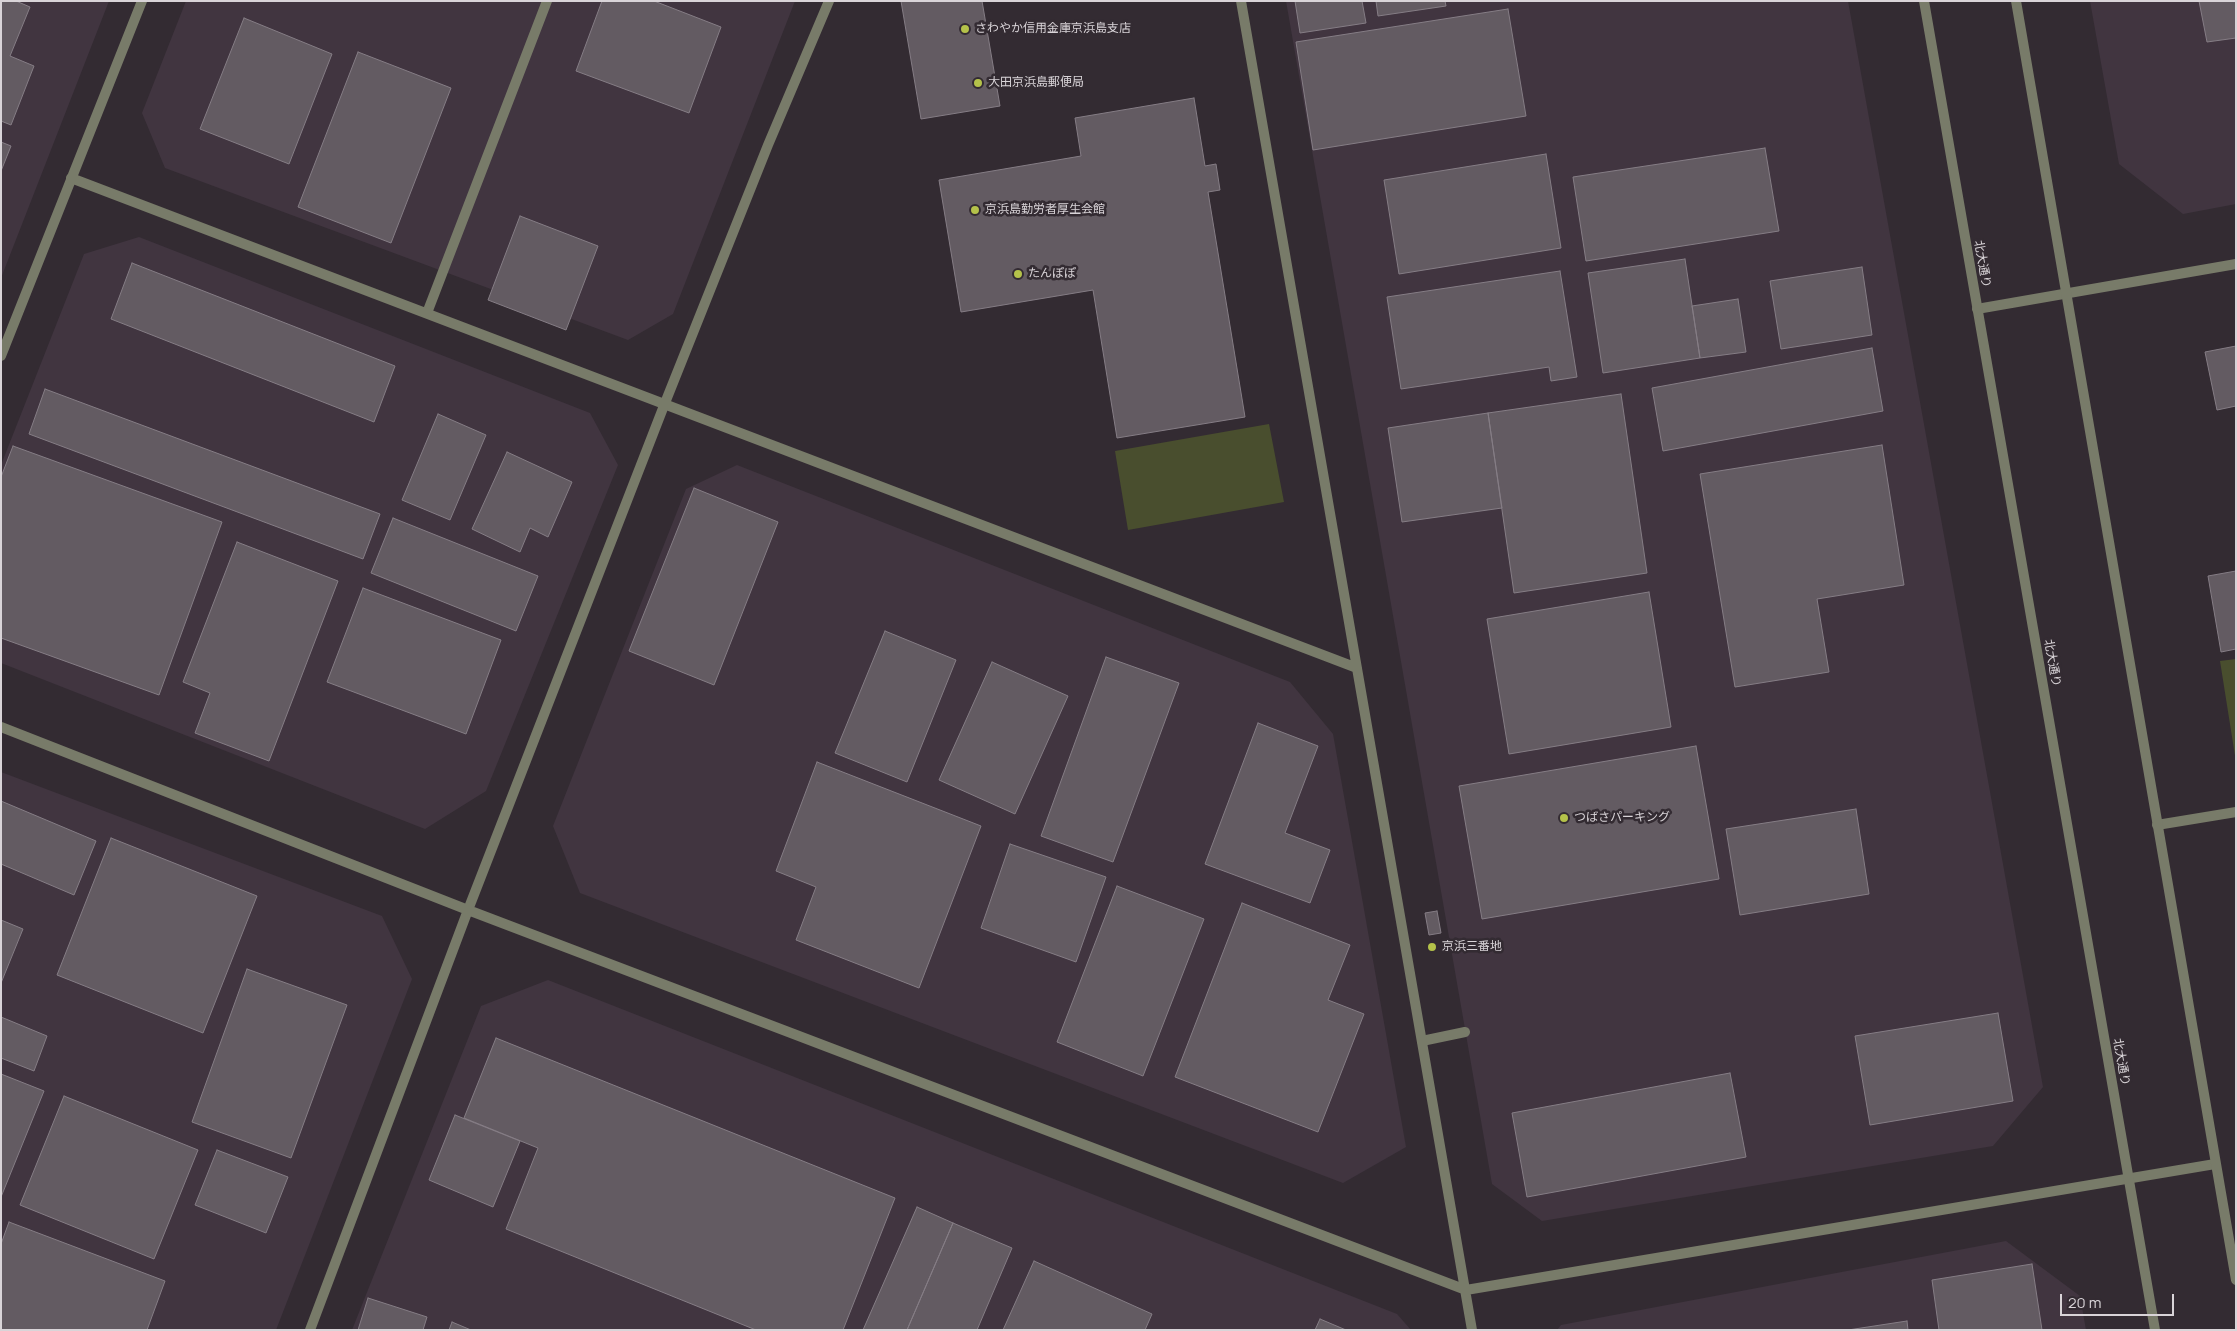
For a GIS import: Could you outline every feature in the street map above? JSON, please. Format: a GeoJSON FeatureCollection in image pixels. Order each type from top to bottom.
{"type":"FeatureCollection","features":[{"type":"Feature","properties":{"kind":"street"},"geometry":{"type":"LineString","coordinates":[[1,356],[142,1]]}},
{"type":"Feature","properties":{"kind":"street"},"geometry":{"type":"LineString","coordinates":[[427,313],[547,1]]}},
{"type":"Feature","properties":{"kind":"street"},"geometry":{"type":"LineString","coordinates":[[310,1330],[468,910],[665,403],[768,145],[829,1]]}},
{"type":"Feature","properties":{"kind":"street"},"geometry":{"type":"LineString","coordinates":[[1241,1],[1472,1330]]}},
{"type":"Feature","properties":{"kind":"street","name":"北大通り"},"geometry":{"type":"LineString","coordinates":[[1924,1],[2155,1330]]}},
{"type":"Feature","properties":{"kind":"street"},"geometry":{"type":"LineString","coordinates":[[2016,1],[2236,1280]]}},
{"type":"Feature","properties":{"kind":"street"},"geometry":{"type":"LineString","coordinates":[[72,178],[1357,668]]}},
{"type":"Feature","properties":{"kind":"street"},"geometry":{"type":"LineString","coordinates":[[1977,309],[2236,264]]}},
{"type":"Feature","properties":{"kind":"street"},"geometry":{"type":"LineString","coordinates":[[1,727],[468,910],[1466,1290],[2215,1164]]}},
{"type":"Feature","properties":{"kind":"street"},"geometry":{"type":"LineString","coordinates":[[2157,825],[2236,812]]}},
{"type":"Feature","properties":{"kind":"street"},"geometry":{"type":"LineString","coordinates":[[1422,1040],[1465,1032]]}},
{"type":"Feature","properties":{"kind":"shaded area"},"geometry":{"type":"Polygon","coordinates":[[[1,1],[109,1],[1,278],[1,1]]]}},
{"type":"Feature","properties":{"kind":"shaded area"},"geometry":{"type":"Polygon","coordinates":[[[186,1],[795,1],[673,314],[628,340],[165,168],[142,113],[186,1]]]}},
{"type":"Feature","properties":{"kind":"shaded area"},"geometry":{"type":"Polygon","coordinates":[[[1286,1],[1848,1],[2043,1087],[1993,1146],[1542,1221],[1492,1184],[1286,1]]]}},
{"type":"Feature","properties":{"kind":"shaded area"},"geometry":{"type":"Polygon","coordinates":[[[2090,1],[2236,1],[2236,204],[2183,214],[2119,164],[2090,1]]]}},
{"type":"Feature","properties":{"kind":"shaded area"},"geometry":{"type":"Polygon","coordinates":[[[139,237],[590,413],[618,465],[486,791],[425,829],[1,663],[1,465],[84,254],[139,237]]]}},
{"type":"Feature","properties":{"kind":"shaded area"},"geometry":{"type":"Polygon","coordinates":[[[737,465],[1290,682],[1333,734],[1406,1147],[1343,1183],[580,893],[553,826],[686,489],[737,465]]]}},
{"type":"Feature","properties":{"kind":"shaded area"},"geometry":{"type":"Polygon","coordinates":[[[1,772],[382,916],[412,979],[276,1330],[1,1330],[1,772]]]}},
{"type":"Feature","properties":{"kind":"shaded area"},"geometry":{"type":"Polygon","coordinates":[[[548,980],[1397,1314],[1411,1330],[352,1330],[481,1006],[548,980]]]}},
{"type":"Feature","properties":{"kind":"shaded area"},"geometry":{"type":"Polygon","coordinates":[[[2006,1241],[2080,1296],[2086,1330],[1557,1330],[1561,1325],[2006,1241]]]}},
{"type":"Feature","properties":{"kind":"green space"},"geometry":{"type":"Polygon","coordinates":[[[1269,424],[1284,502],[1128,530],[1115,451],[1269,424]]]}},
{"type":"Feature","properties":{"kind":"green space"},"geometry":{"type":"Polygon","coordinates":[[[2236,659],[2236,762],[2220,661],[2236,659]]]}},
{"type":"Feature","properties":{"kind":"building"},"geometry":{"type":"Polygon","coordinates":[[[1,1],[16,1],[30,7],[10,56],[34,66],[11,125],[1,121],[1,1]]]}},
{"type":"Feature","properties":{"kind":"building"},"geometry":{"type":"Polygon","coordinates":[[[602,1],[654,1],[721,27],[689,113],[576,71],[602,1]]]}},
{"type":"Feature","properties":{"kind":"building"},"geometry":{"type":"Polygon","coordinates":[[[901,1],[982,1],[1000,106],[921,119],[901,1]]]}},
{"type":"Feature","properties":{"kind":"building"},"geometry":{"type":"Polygon","coordinates":[[[1295,1],[1362,1],[1366,23],[1300,33],[1295,1]]]}},
{"type":"Feature","properties":{"kind":"building"},"geometry":{"type":"Polygon","coordinates":[[[1376,1],[1445,1],[1446,6],[1378,16],[1376,1]]]}},
{"type":"Feature","properties":{"kind":"building"},"geometry":{"type":"Polygon","coordinates":[[[2199,1],[2236,1],[2236,38],[2207,42],[2199,1]]]}},
{"type":"Feature","properties":{"kind":"building"},"geometry":{"type":"Polygon","coordinates":[[[1508,9],[1526,116],[1313,150],[1296,42],[1508,9]]]}},
{"type":"Feature","properties":{"kind":"building"},"geometry":{"type":"Polygon","coordinates":[[[244,18],[332,54],[289,164],[200,129],[244,18]]]}},
{"type":"Feature","properties":{"kind":"building"},"geometry":{"type":"Polygon","coordinates":[[[358,52],[451,88],[391,243],[298,207],[358,52]]]}},
{"type":"Feature","properties":{"kind":"building","name":"京浜島勤労者厚生会館"},"geometry":{"type":"Polygon","coordinates":[[[1194,98],[1205,166],[1216,164],[1220,190],[1208,192],[1245,417],[1117,438],[1093,290],[961,312],[939,180],[1081,156],[1075,118],[1194,98]]]}},
{"type":"Feature","properties":{"kind":"building"},"geometry":{"type":"Polygon","coordinates":[[[1,142],[11,146],[1,171],[1,142]]]}},
{"type":"Feature","properties":{"kind":"building"},"geometry":{"type":"Polygon","coordinates":[[[1765,148],[1779,231],[1586,261],[1573,177],[1765,148]]]}},
{"type":"Feature","properties":{"kind":"building"},"geometry":{"type":"Polygon","coordinates":[[[1546,154],[1561,248],[1399,274],[1384,180],[1546,154]]]}},
{"type":"Feature","properties":{"kind":"building"},"geometry":{"type":"Polygon","coordinates":[[[520,216],[598,246],[566,330],[488,300],[520,216]]]}},
{"type":"Feature","properties":{"kind":"building"},"geometry":{"type":"Polygon","coordinates":[[[1685,259],[1700,358],[1603,373],[1588,273],[1685,259]]]}},
{"type":"Feature","properties":{"kind":"building"},"geometry":{"type":"Polygon","coordinates":[[[132,263],[395,366],[374,422],[111,319],[132,263]]]}},
{"type":"Feature","properties":{"kind":"building"},"geometry":{"type":"Polygon","coordinates":[[[1862,267],[1872,335],[1781,349],[1770,281],[1862,267]]]}},
{"type":"Feature","properties":{"kind":"building"},"geometry":{"type":"Polygon","coordinates":[[[1560,271],[1577,377],[1551,381],[1549,367],[1401,389],[1387,297],[1560,271]]]}},
{"type":"Feature","properties":{"kind":"building"},"geometry":{"type":"Polygon","coordinates":[[[1738,299],[1746,352],[1700,358],[1692,306],[1738,299]]]}},
{"type":"Feature","properties":{"kind":"building"},"geometry":{"type":"Polygon","coordinates":[[[2236,346],[2236,406],[2217,410],[2205,352],[2236,346]]]}},
{"type":"Feature","properties":{"kind":"building"},"geometry":{"type":"Polygon","coordinates":[[[1872,348],[1883,411],[1663,451],[1652,388],[1872,348]]]}},
{"type":"Feature","properties":{"kind":"building"},"geometry":{"type":"Polygon","coordinates":[[[45,389],[380,514],[363,559],[29,434],[45,389]]]}},
{"type":"Feature","properties":{"kind":"building"},"geometry":{"type":"Polygon","coordinates":[[[1621,394],[1647,573],[1514,593],[1488,413],[1621,394]]]}},
{"type":"Feature","properties":{"kind":"building"},"geometry":{"type":"Polygon","coordinates":[[[1488,413],[1502,508],[1402,522],[1388,428],[1488,413]]]}},
{"type":"Feature","properties":{"kind":"building"},"geometry":{"type":"Polygon","coordinates":[[[438,414],[486,435],[450,520],[402,500],[438,414]]]}},
{"type":"Feature","properties":{"kind":"building"},"geometry":{"type":"Polygon","coordinates":[[[1882,445],[1904,585],[1817,599],[1829,672],[1735,687],[1700,474],[1882,445]]]}},
{"type":"Feature","properties":{"kind":"building"},"geometry":{"type":"Polygon","coordinates":[[[13,446],[222,522],[159,695],[1,638],[1,477],[13,446]]]}},
{"type":"Feature","properties":{"kind":"building"},"geometry":{"type":"Polygon","coordinates":[[[507,452],[572,482],[548,537],[530,528],[520,552],[472,529],[507,452]]]}},
{"type":"Feature","properties":{"kind":"building"},"geometry":{"type":"Polygon","coordinates":[[[694,488],[778,522],[714,685],[629,651],[694,488]]]}},
{"type":"Feature","properties":{"kind":"building"},"geometry":{"type":"Polygon","coordinates":[[[393,518],[538,576],[516,631],[371,573],[393,518]]]}},
{"type":"Feature","properties":{"kind":"building"},"geometry":{"type":"Polygon","coordinates":[[[237,542],[338,581],[269,761],[195,733],[210,693],[183,682],[237,542]]]}},
{"type":"Feature","properties":{"kind":"building"},"geometry":{"type":"Polygon","coordinates":[[[2236,571],[2236,649],[2221,652],[2208,576],[2236,571]]]}},
{"type":"Feature","properties":{"kind":"building"},"geometry":{"type":"Polygon","coordinates":[[[363,588],[501,640],[466,734],[327,682],[363,588]]]}},
{"type":"Feature","properties":{"kind":"building"},"geometry":{"type":"Polygon","coordinates":[[[1649,592],[1671,727],[1509,754],[1487,619],[1649,592]]]}},
{"type":"Feature","properties":{"kind":"building"},"geometry":{"type":"Polygon","coordinates":[[[885,631],[956,660],[907,782],[835,753],[885,631]]]}},
{"type":"Feature","properties":{"kind":"building"},"geometry":{"type":"Polygon","coordinates":[[[1106,657],[1179,683],[1113,862],[1041,836],[1106,657]]]}},
{"type":"Feature","properties":{"kind":"building"},"geometry":{"type":"Polygon","coordinates":[[[992,662],[1068,696],[1015,814],[939,780],[992,662]]]}},
{"type":"Feature","properties":{"kind":"building"},"geometry":{"type":"Polygon","coordinates":[[[1258,723],[1318,746],[1285,833],[1330,850],[1310,903],[1205,864],[1258,723]]]}},
{"type":"Feature","properties":{"kind":"building","name":"つばさパーキング"},"geometry":{"type":"Polygon","coordinates":[[[1696,746],[1719,879],[1482,919],[1459,786],[1696,746]]]}},
{"type":"Feature","properties":{"kind":"building"},"geometry":{"type":"Polygon","coordinates":[[[817,762],[981,826],[919,988],[796,940],[816,887],[776,871],[817,762]]]}},
{"type":"Feature","properties":{"kind":"building"},"geometry":{"type":"Polygon","coordinates":[[[1,801],[96,841],[74,895],[1,864],[1,801]]]}},
{"type":"Feature","properties":{"kind":"building"},"geometry":{"type":"Polygon","coordinates":[[[1856,809],[1869,894],[1740,915],[1726,829],[1856,809]]]}},
{"type":"Feature","properties":{"kind":"building"},"geometry":{"type":"Polygon","coordinates":[[[111,838],[257,896],[203,1033],[57,975],[111,838]]]}},
{"type":"Feature","properties":{"kind":"building"},"geometry":{"type":"Polygon","coordinates":[[[1010,844],[1106,877],[1076,962],[981,928],[1010,844]]]}},
{"type":"Feature","properties":{"kind":"building"},"geometry":{"type":"Polygon","coordinates":[[[1117,886],[1204,919],[1143,1076],[1057,1042],[1117,886]]]}},
{"type":"Feature","properties":{"kind":"building"},"geometry":{"type":"Polygon","coordinates":[[[1242,903],[1350,945],[1328,1000],[1364,1014],[1318,1132],[1175,1077],[1242,903]]]}},
{"type":"Feature","properties":{"kind":"building"},"geometry":{"type":"Polygon","coordinates":[[[1437,911],[1441,933],[1429,935],[1425,913],[1437,911]]]}},
{"type":"Feature","properties":{"kind":"building"},"geometry":{"type":"Polygon","coordinates":[[[1,920],[23,929],[1,983],[1,920]]]}},
{"type":"Feature","properties":{"kind":"building"},"geometry":{"type":"Polygon","coordinates":[[[247,969],[347,1005],[291,1158],[192,1122],[247,969]]]}},
{"type":"Feature","properties":{"kind":"building"},"geometry":{"type":"Polygon","coordinates":[[[1998,1013],[2013,1101],[1870,1125],[1855,1036],[1998,1013]]]}},
{"type":"Feature","properties":{"kind":"building"},"geometry":{"type":"Polygon","coordinates":[[[1,1017],[47,1036],[34,1071],[1,1058],[1,1017]]]}},
{"type":"Feature","properties":{"kind":"building"},"geometry":{"type":"Polygon","coordinates":[[[496,1038],[895,1198],[843,1330],[756,1330],[506,1229],[538,1148],[464,1118],[496,1038]]]}},
{"type":"Feature","properties":{"kind":"building"},"geometry":{"type":"Polygon","coordinates":[[[1730,1073],[1746,1157],[1527,1197],[1512,1113],[1730,1073]]]}},
{"type":"Feature","properties":{"kind":"building"},"geometry":{"type":"Polygon","coordinates":[[[1,1074],[44,1091],[1,1197],[1,1074]]]}},
{"type":"Feature","properties":{"kind":"building"},"geometry":{"type":"Polygon","coordinates":[[[64,1096],[198,1150],[154,1259],[20,1205],[64,1096]]]}},
{"type":"Feature","properties":{"kind":"building"},"geometry":{"type":"Polygon","coordinates":[[[455,1115],[520,1141],[493,1207],[429,1180],[455,1115]]]}},
{"type":"Feature","properties":{"kind":"building"},"geometry":{"type":"Polygon","coordinates":[[[217,1150],[288,1177],[266,1233],[195,1205],[217,1150]]]}},
{"type":"Feature","properties":{"kind":"building"},"geometry":{"type":"Polygon","coordinates":[[[917,1207],[953,1223],[907,1330],[863,1330],[917,1207]]]}},
{"type":"Feature","properties":{"kind":"building"},"geometry":{"type":"Polygon","coordinates":[[[9,1222],[165,1281],[147,1330],[1,1330],[1,1244],[9,1222]]]}},
{"type":"Feature","properties":{"kind":"building"},"geometry":{"type":"Polygon","coordinates":[[[953,1223],[1012,1248],[977,1330],[907,1330],[953,1223]]]}},
{"type":"Feature","properties":{"kind":"building"},"geometry":{"type":"Polygon","coordinates":[[[1034,1261],[1152,1314],[1145,1330],[1003,1330],[1034,1261]]]}},
{"type":"Feature","properties":{"kind":"building"},"geometry":{"type":"Polygon","coordinates":[[[2032,1264],[2042,1330],[1939,1330],[1932,1280],[2032,1264]]]}},
{"type":"Feature","properties":{"kind":"building"},"geometry":{"type":"Polygon","coordinates":[[[368,1298],[427,1317],[423,1330],[358,1330],[368,1298]]]}},
{"type":"Feature","properties":{"kind":"building"},"geometry":{"type":"Polygon","coordinates":[[[1320,1319],[1346,1330],[1315,1330],[1320,1319]]]}},
{"type":"Feature","properties":{"kind":"building"},"geometry":{"type":"Polygon","coordinates":[[[1907,1321],[1908,1330],[1848,1330],[1907,1321]]]}},
{"type":"Feature","properties":{"kind":"building"},"geometry":{"type":"Polygon","coordinates":[[[452,1322],[471,1330],[449,1330],[452,1322]]]}},
{"type":"Feature","properties":{"kind":"place","name":"さわやか信用金庫京浜島支店"},"geometry":{"type":"Point","coordinates":[965,29]}},
{"type":"Feature","properties":{"kind":"place","name":"大田京浜島郵便局"},"geometry":{"type":"Point","coordinates":[978,83]}},
{"type":"Feature","properties":{"kind":"place","name":"京浜島勤労者厚生会館"},"geometry":{"type":"Point","coordinates":[975,210]}},
{"type":"Feature","properties":{"kind":"place","name":"たんぽぽ"},"geometry":{"type":"Point","coordinates":[1018,274]}},
{"type":"Feature","properties":{"kind":"place","name":"つばさパーキング"},"geometry":{"type":"Point","coordinates":[1564,818]}},
{"type":"Feature","properties":{"kind":"place","name":"京浜三番地"},"geometry":{"type":"Point","coordinates":[1432,947]}}]}
